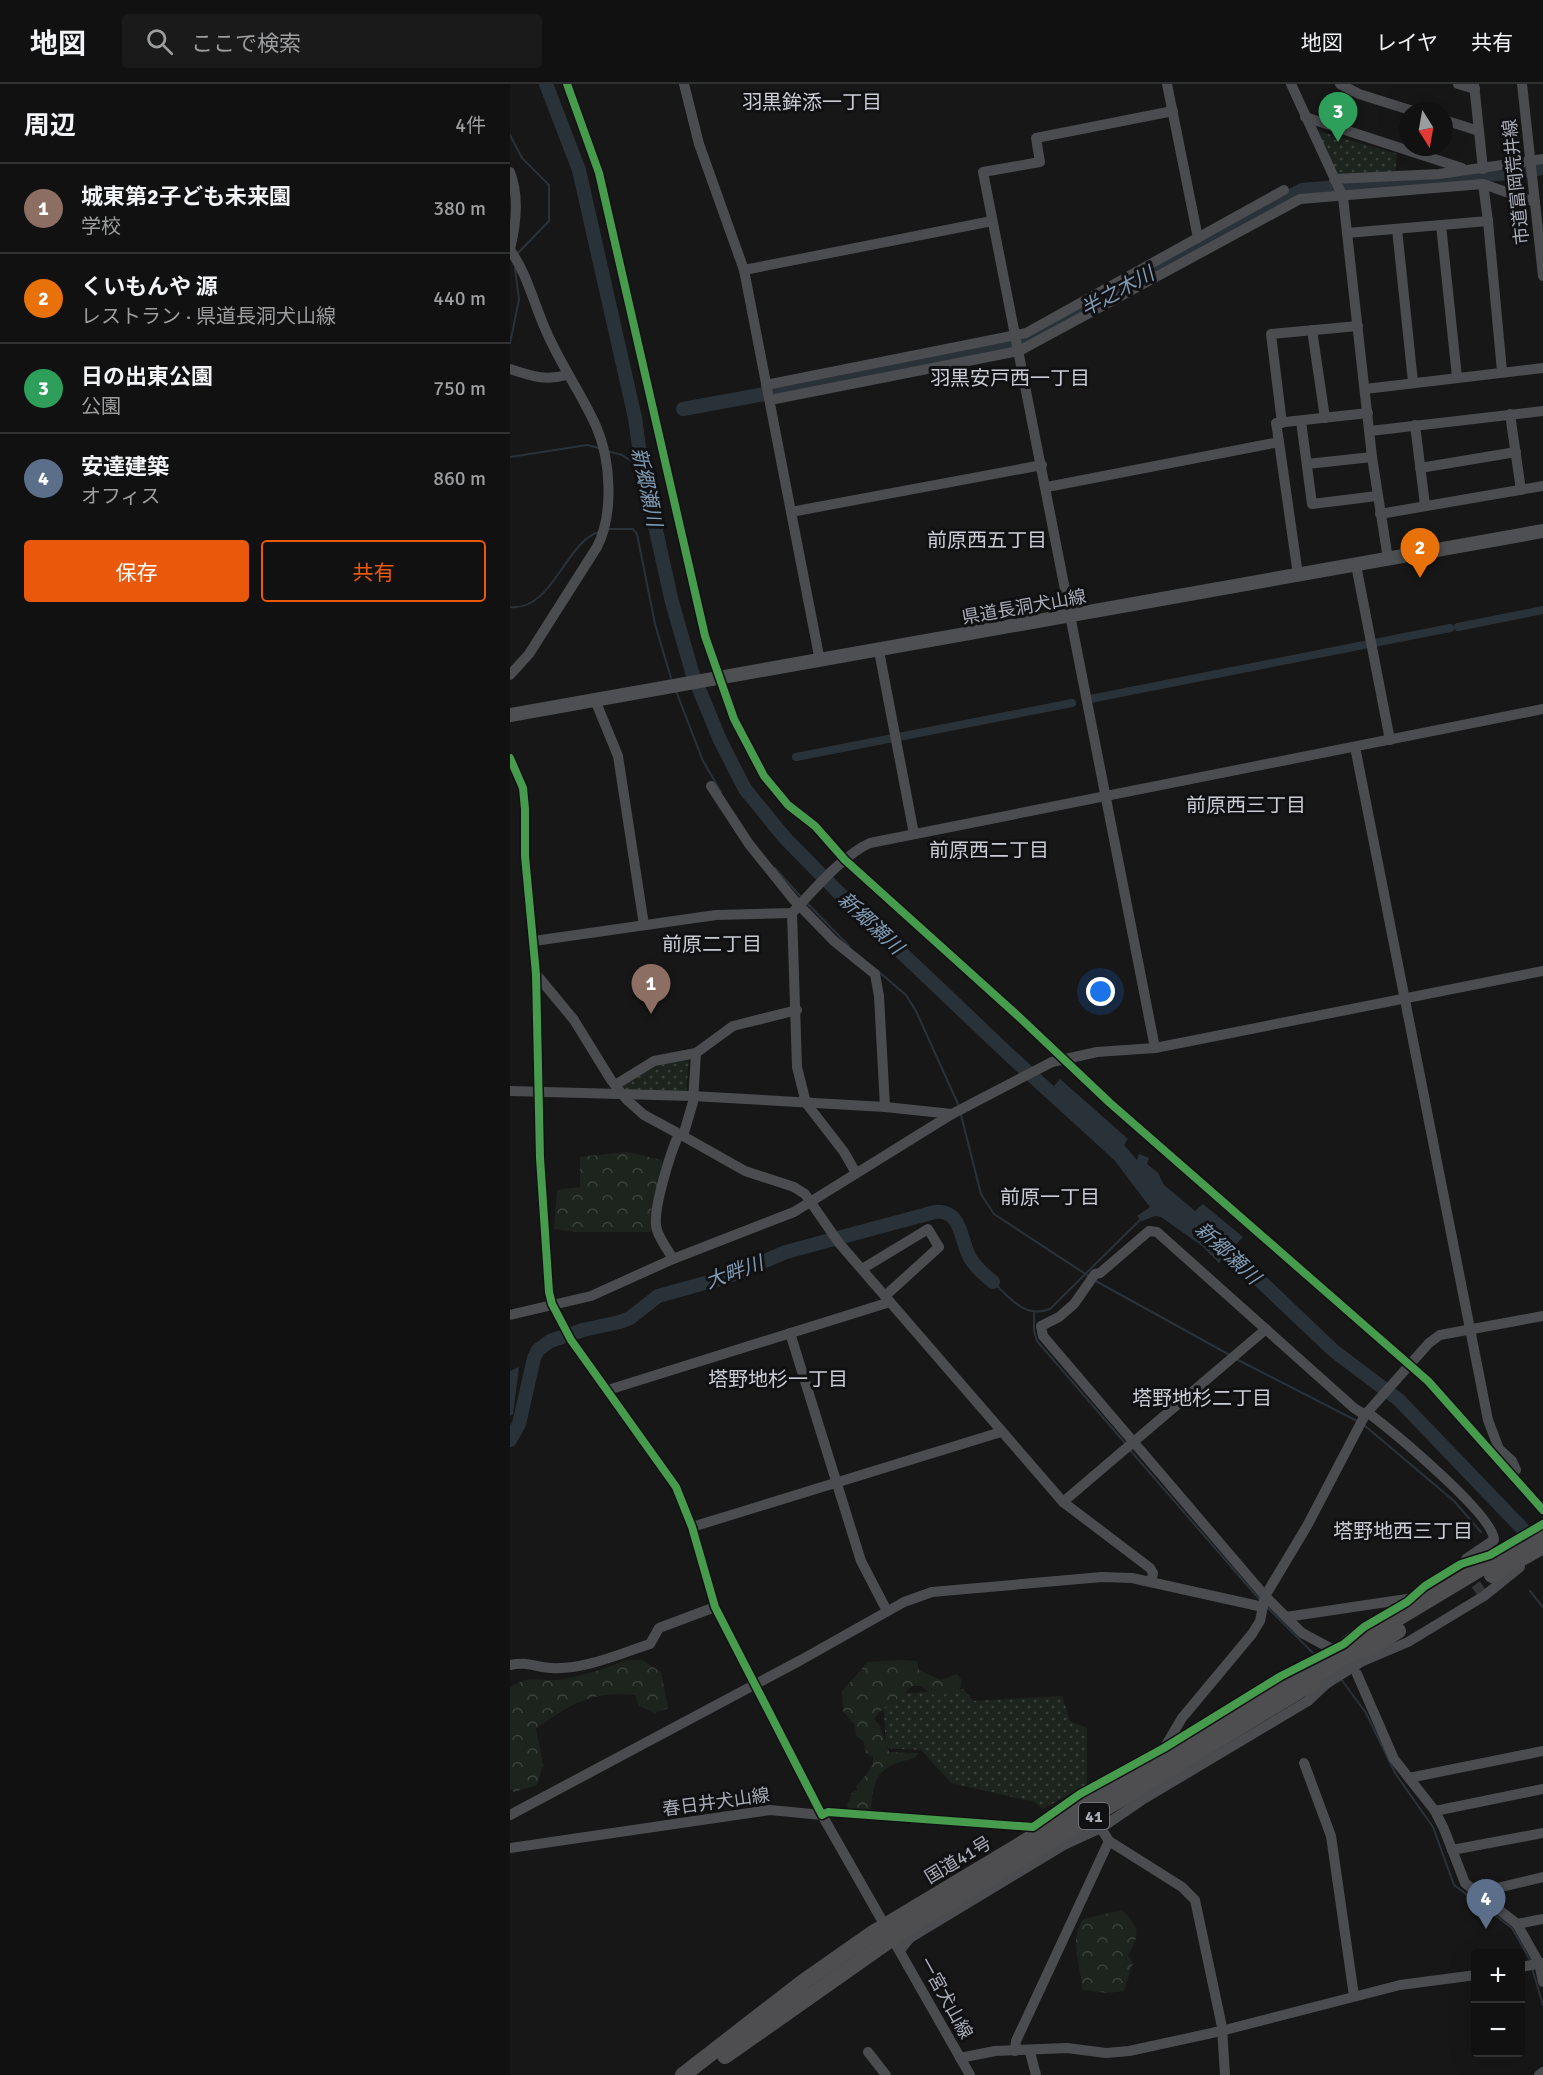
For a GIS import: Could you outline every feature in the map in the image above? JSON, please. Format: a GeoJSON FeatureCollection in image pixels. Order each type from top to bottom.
{"type":"FeatureCollection","features":[{"type":"Feature","properties":{"kind":"highway","name":"国道41号"},"geometry":{"type":"LineString","coordinates":[[704,2073],[893,1938],[1498,1565],[1543,1531]]}},
{"type":"Feature","properties":{"kind":"highway","name":"国道41号"},"geometry":{"type":"LineString","coordinates":[[1498,1565],[1543,1546]]}},
{"type":"Feature","properties":{"kind":"highway","name":"国道41号"},"geometry":{"type":"LineString","coordinates":[[684,2075],[803,1982],[893,1938]]}},
{"type":"Feature","properties":{"kind":"highway"},"geometry":{"type":"LineString","coordinates":[[672,2075],[770,2000],[803,1982]]}},
{"type":"Feature","properties":{"kind":"main road","name":"県道長洞犬山線"},"geometry":{"type":"LineString","coordinates":[[510,715],[1543,531]]}},
{"type":"Feature","properties":{"kind":"street"},"geometry":{"type":"LineString","coordinates":[[567,84],[599,173],[705,636],[743,738],[765,776],[788,805],[815,826],[846,860],[1062,1058],[1428,1381],[1543,1509]]}},
{"type":"Feature","properties":{"kind":"street"},"geometry":{"type":"LineString","coordinates":[[684,84],[699,144],[744,270],[820,661]]}},
{"type":"Feature","properties":{"kind":"street"},"geometry":{"type":"LineString","coordinates":[[1167,84],[1198,238]]}},
{"type":"Feature","properties":{"kind":"street"},"geometry":{"type":"LineString","coordinates":[[1292,84],[1341,195],[1372,457],[1388,559]]}},
{"type":"Feature","properties":{"kind":"street"},"geometry":{"type":"LineString","coordinates":[[1340,84],[1359,94],[1399,107]]}},
{"type":"Feature","properties":{"kind":"street"},"geometry":{"type":"LineString","coordinates":[[1458,84],[1474,87],[1483,169]]}},
{"type":"Feature","properties":{"kind":"street","name":"市道富岡荒井線"},"geometry":{"type":"LineString","coordinates":[[1522,84],[1530,162],[1537,181],[1535,202],[1540,224],[1543,276]]}},
{"type":"Feature","properties":{"kind":"street"},"geometry":{"type":"LineString","coordinates":[[1155,1048],[1070,617],[1047,487],[983,172],[1040,162],[1036,138],[1173,111]]}},
{"type":"Feature","properties":{"kind":"street"},"geometry":{"type":"LineString","coordinates":[[1305,117],[1466,170]]}},
{"type":"Feature","properties":{"kind":"street"},"geometry":{"type":"LineString","coordinates":[[1453,123],[1479,131]]}},
{"type":"Feature","properties":{"kind":"street"},"geometry":{"type":"LineString","coordinates":[[1334,179],[1396,178],[1483,169],[1543,159]]}},
{"type":"Feature","properties":{"kind":"street"},"geometry":{"type":"LineString","coordinates":[[510,172],[515,191],[514,233],[510,250],[521,265],[546,332],[567,375],[596,426],[609,493],[604,531],[565,601],[529,654],[510,675]]}},
{"type":"Feature","properties":{"kind":"street"},"geometry":{"type":"LineString","coordinates":[[1483,184],[1502,371]]}},
{"type":"Feature","properties":{"kind":"street"},"geometry":{"type":"LineString","coordinates":[[770,400],[1017,344],[1300,199],[1483,184],[1535,202]]}},
{"type":"Feature","properties":{"kind":"street"},"geometry":{"type":"LineString","coordinates":[[766,385],[1017,344],[1026,333],[1284,190]]}},
{"type":"Feature","properties":{"kind":"street"},"geometry":{"type":"LineString","coordinates":[[744,270],[992,221]]}},
{"type":"Feature","properties":{"kind":"street"},"geometry":{"type":"LineString","coordinates":[[1347,233],[1488,221]]}},
{"type":"Feature","properties":{"kind":"street"},"geometry":{"type":"LineString","coordinates":[[1441,225],[1457,377]]}},
{"type":"Feature","properties":{"kind":"street"},"geometry":{"type":"LineString","coordinates":[[1397,229],[1413,382]]}},
{"type":"Feature","properties":{"kind":"street"},"geometry":{"type":"LineString","coordinates":[[1282,423],[1271,334],[1358,326]]}},
{"type":"Feature","properties":{"kind":"street"},"geometry":{"type":"LineString","coordinates":[[1312,330],[1325,418]]}},
{"type":"Feature","properties":{"kind":"street"},"geometry":{"type":"LineString","coordinates":[[1365,389],[1502,371],[1543,368]]}},
{"type":"Feature","properties":{"kind":"street"},"geometry":{"type":"LineString","coordinates":[[510,369],[538,379],[552,379],[567,375]]}},
{"type":"Feature","properties":{"kind":"street"},"geometry":{"type":"LineString","coordinates":[[1370,431],[1543,411]]}},
{"type":"Feature","properties":{"kind":"street"},"geometry":{"type":"LineString","coordinates":[[1298,575],[1276,423],[1368,413]]}},
{"type":"Feature","properties":{"kind":"street"},"geometry":{"type":"LineString","coordinates":[[1510,414],[1521,490]]}},
{"type":"Feature","properties":{"kind":"street"},"geometry":{"type":"LineString","coordinates":[[1301,421],[1312,504],[1377,495]]}},
{"type":"Feature","properties":{"kind":"street"},"geometry":{"type":"LineString","coordinates":[[1415,425],[1425,506]]}},
{"type":"Feature","properties":{"kind":"street"},"geometry":{"type":"LineString","coordinates":[[1047,487],[1278,441]]}},
{"type":"Feature","properties":{"kind":"street"},"geometry":{"type":"LineString","coordinates":[[1419,468],[1516,452]]}},
{"type":"Feature","properties":{"kind":"street"},"geometry":{"type":"LineString","coordinates":[[1306,464],[1372,457]]}},
{"type":"Feature","properties":{"kind":"street"},"geometry":{"type":"LineString","coordinates":[[791,512],[1042,465]]}},
{"type":"Feature","properties":{"kind":"street"},"geometry":{"type":"LineString","coordinates":[[1380,514],[1543,486]]}},
{"type":"Feature","properties":{"kind":"street"},"geometry":{"type":"LineString","coordinates":[[1356,565],[1390,740]]}},
{"type":"Feature","properties":{"kind":"street"},"geometry":{"type":"LineString","coordinates":[[879,651],[914,834]]}},
{"type":"Feature","properties":{"kind":"street"},"geometry":{"type":"LineString","coordinates":[[595,700],[618,756],[644,925]]}},
{"type":"Feature","properties":{"kind":"street"},"geometry":{"type":"LineString","coordinates":[[534,941],[716,915],[796,909],[846,860],[870,843],[1543,709]]}},
{"type":"Feature","properties":{"kind":"street"},"geometry":{"type":"LineString","coordinates":[[1355,747],[1488,1420],[1499,1449],[1512,1461],[1516,1470],[1512,1474]]}},
{"type":"Feature","properties":{"kind":"street"},"geometry":{"type":"LineString","coordinates":[[510,758],[520,778],[524,797],[525,856],[536,974],[538,1093],[545,1237],[552,1304],[568,1335],[664,1467],[684,1502],[715,1607],[822,1815],[893,1938],[910,1938],[1308,1701],[1326,1684],[1361,1662],[1408,1642],[1489,1593],[1498,1565],[1543,1524]]}},
{"type":"Feature","properties":{"kind":"street"},"geometry":{"type":"LineString","coordinates":[[711,786],[796,909],[875,974],[879,996],[885,1107]]}},
{"type":"Feature","properties":{"kind":"street"},"geometry":{"type":"LineString","coordinates":[[796,909],[798,1067],[806,1103],[844,1152],[856,1173]]}},
{"type":"Feature","properties":{"kind":"street"},"geometry":{"type":"LineString","coordinates":[[510,1315],[591,1296],[673,1259],[794,1212],[952,1114],[1062,1058],[1097,1052],[1155,1048],[1543,971]]}},
{"type":"Feature","properties":{"kind":"street"},"geometry":{"type":"LineString","coordinates":[[536,974],[574,1020],[619,1089],[644,1114],[745,1171],[805,1194],[808,1203],[887,1299],[1063,1502],[1150,1568],[1153,1572],[1151,1582]]}},
{"type":"Feature","properties":{"kind":"street"},"geometry":{"type":"LineString","coordinates":[[619,1089],[654,1061],[696,1053],[733,1026],[797,1010]]}},
{"type":"Feature","properties":{"kind":"street"},"geometry":{"type":"LineString","coordinates":[[673,1259],[656,1229],[657,1215],[670,1154],[681,1135],[693,1102],[696,1053]]}},
{"type":"Feature","properties":{"kind":"street"},"geometry":{"type":"LineString","coordinates":[[510,1091],[538,1093],[619,1089],[692,1096],[885,1107],[952,1114]]}},
{"type":"Feature","properties":{"kind":"street"},"geometry":{"type":"LineString","coordinates":[[608,1390],[790,1333],[887,1299],[939,1247],[928,1229],[862,1269]]}},
{"type":"Feature","properties":{"kind":"street"},"geometry":{"type":"LineString","coordinates":[[1330,1648],[1302,1633],[1286,1617],[1264,1601],[1043,1336],[1041,1326],[1043,1323],[1059,1317],[1082,1295],[1092,1278],[1149,1231],[1157,1232],[1363,1418],[1394,1432],[1450,1484],[1489,1525],[1494,1533],[1494,1540],[1461,1564]]}},
{"type":"Feature","properties":{"kind":"street"},"geometry":{"type":"LineString","coordinates":[[1164,1748],[1182,1718],[1252,1634],[1260,1621],[1264,1601],[1307,1526],[1363,1418],[1409,1365],[1440,1335],[1543,1316]]}},
{"type":"Feature","properties":{"kind":"street"},"geometry":{"type":"LineString","coordinates":[[1063,1502],[1266,1329]]}},
{"type":"Feature","properties":{"kind":"street"},"geometry":{"type":"LineString","coordinates":[[790,1333],[861,1561],[887,1611]]}},
{"type":"Feature","properties":{"kind":"street"},"geometry":{"type":"LineString","coordinates":[[692,1527],[1001,1432]]}},
{"type":"Feature","properties":{"kind":"street"},"geometry":{"type":"LineString","coordinates":[[1461,1564],[1498,1565],[1543,1553]]}},
{"type":"Feature","properties":{"kind":"street","name":"春日井犬山線"},"geometry":{"type":"LineString","coordinates":[[510,1848],[770,1810],[822,1815],[828,1812],[1029,1829],[1281,1676],[1312,1663],[1344,1644],[1364,1627],[1411,1599],[1425,1586],[1461,1564]]}},
{"type":"Feature","properties":{"kind":"street"},"geometry":{"type":"LineString","coordinates":[[510,1815],[887,1611],[932,1592],[1102,1577],[1151,1582],[1264,1601]]}},
{"type":"Feature","properties":{"kind":"street"},"geometry":{"type":"LineString","coordinates":[[1286,1617],[1411,1599]]}},
{"type":"Feature","properties":{"kind":"street"},"geometry":{"type":"LineString","coordinates":[[510,1665],[524,1662],[550,1668],[591,1662],[650,1644],[659,1628],[715,1607]]}},
{"type":"Feature","properties":{"kind":"street"},"geometry":{"type":"LineString","coordinates":[[1357,1674],[1394,1759],[1435,1811],[1465,1883],[1517,1924],[1541,1963],[1543,1982]]}},
{"type":"Feature","properties":{"kind":"street"},"geometry":{"type":"LineString","coordinates":[[1409,1778],[1543,1751]]}},
{"type":"Feature","properties":{"kind":"street"},"geometry":{"type":"LineString","coordinates":[[1304,1763],[1331,1836],[1354,1996]]}},
{"type":"Feature","properties":{"kind":"street"},"geometry":{"type":"LineString","coordinates":[[1435,1811],[1543,1789]]}},
{"type":"Feature","properties":{"kind":"street"},"geometry":{"type":"LineString","coordinates":[[1098,1824],[1109,1842],[1182,1887],[1195,1900],[1212,1973],[1225,2075]]}},
{"type":"Feature","properties":{"kind":"street"},"geometry":{"type":"LineString","coordinates":[[1452,1850],[1543,1833]]}},
{"type":"Feature","properties":{"kind":"street"},"geometry":{"type":"LineString","coordinates":[[1015,2051],[1016,2041],[1109,1842]]}},
{"type":"Feature","properties":{"kind":"street"},"geometry":{"type":"LineString","coordinates":[[1476,1893],[1543,1877]]}},
{"type":"Feature","properties":{"kind":"street"},"geometry":{"type":"LineString","coordinates":[[1517,1924],[1543,1919]]}},
{"type":"Feature","properties":{"kind":"street","name":"一宮犬山線"},"geometry":{"type":"LineString","coordinates":[[893,1938],[970,2075]]}},
{"type":"Feature","properties":{"kind":"street"},"geometry":{"type":"LineString","coordinates":[[1525,1966],[1541,1963]]}},
{"type":"Feature","properties":{"kind":"street"},"geometry":{"type":"LineString","coordinates":[[960,2058],[995,2051],[1030,2052],[1067,2049],[1106,2053],[1221,2031],[1400,1985],[1471,1976]]}},
{"type":"Feature","properties":{"kind":"street"},"geometry":{"type":"LineString","coordinates":[[868,2052],[886,2075]]}},
{"type":"Feature","properties":{"kind":"street"},"geometry":{"type":"LineString","coordinates":[[1030,2052],[1036,2075]]}},
{"type":"Feature","properties":{"kind":"street"},"geometry":{"type":"LineString","coordinates":[[1539,2075],[1543,2072]]}},
{"type":"Feature","properties":{"kind":"green space"},"geometry":{"type":"Polygon","coordinates":[[[1315,130],[1397,154],[1395,175],[1338,177],[1315,130]]]}},
{"type":"Feature","properties":{"kind":"green space"},"geometry":{"type":"Polygon","coordinates":[[[689,1058],[686,1094],[623,1091],[620,1086],[658,1063],[689,1058]]]}},
{"type":"Feature","properties":{"kind":"green space"},"geometry":{"type":"Polygon","coordinates":[[[627,1152],[662,1160],[660,1191],[651,1232],[575,1232],[554,1229],[557,1190],[580,1187],[580,1157],[627,1152]]]}},
{"type":"Feature","properties":{"kind":"green space"},"geometry":{"type":"Polygon","coordinates":[[[627,1660],[642,1660],[661,1672],[668,1708],[655,1713],[639,1706],[635,1695],[620,1694],[594,1697],[570,1706],[536,1729],[543,1765],[537,1785],[514,1792],[510,1789],[510,1688],[531,1679],[556,1680],[627,1660]]]}},
{"type":"Feature","properties":{"kind":"green space"},"geometry":{"type":"Polygon","coordinates":[[[917,1661],[919,1670],[941,1680],[957,1674],[962,1681],[959,1692],[935,1696],[921,1686],[911,1686],[878,1714],[874,1719],[880,1726],[889,1752],[918,1753],[915,1758],[894,1764],[881,1774],[874,1788],[871,1810],[849,1809],[847,1805],[852,1793],[857,1790],[856,1786],[873,1764],[873,1757],[866,1753],[864,1742],[856,1736],[855,1725],[843,1711],[842,1691],[868,1662],[917,1661]]]}},
{"type":"Feature","properties":{"kind":"green space"},"geometry":{"type":"Polygon","coordinates":[[[963,1689],[973,1701],[1062,1696],[1070,1721],[1087,1728],[1087,1785],[1043,1809],[1034,1802],[951,1783],[921,1750],[886,1748],[883,1695],[963,1689]]]}},
{"type":"Feature","properties":{"kind":"green space"},"geometry":{"type":"Polygon","coordinates":[[[1122,1910],[1133,1922],[1137,1931],[1135,1942],[1128,1956],[1133,1963],[1124,1991],[1108,1993],[1082,1990],[1076,1945],[1083,1919],[1122,1910]]]}},
{"type":"Feature","properties":{"kind":"water"},"geometry":{"type":"Polygon","coordinates":[[[1060,1079],[1128,1139],[1124,1145],[1137,1160],[1139,1154],[1149,1158],[1147,1164],[1158,1173],[1164,1185],[1195,1211],[1203,1204],[1243,1237],[1219,1263],[1202,1246],[1161,1217],[1155,1216],[1142,1221],[1137,1216],[1150,1207],[1115,1161],[1118,1149],[1082,1118],[1054,1086],[1060,1079]]]}},
{"type":"Feature","properties":{"kind":"water"},"geometry":{"type":"Polygon","coordinates":[[[519,1367],[513,1414],[510,1416],[510,1371],[519,1367]]]}},
{"type":"Feature","properties":{"kind":"waterway","name":"新郷瀬川"},"geometry":{"type":"LineString","coordinates":[[546,84],[579,170],[635,418],[642,468],[672,602],[692,672],[720,740],[745,789],[785,838],[843,897],[1006,1052],[1129,1164]]}},
{"type":"Feature","properties":{"kind":"waterway"},"geometry":{"type":"LineString","coordinates":[[510,135],[522,158],[549,185],[549,221],[517,254]]}},
{"type":"Feature","properties":{"kind":"waterway","name":"半之木川"},"geometry":{"type":"LineString","coordinates":[[683,409],[885,372],[1030,339],[1302,190],[1521,172],[1543,168]]}},
{"type":"Feature","properties":{"kind":"waterway"},"geometry":{"type":"LineString","coordinates":[[510,343],[519,300],[515,268]]}},
{"type":"Feature","properties":{"kind":"waterway"},"geometry":{"type":"LineString","coordinates":[[510,457],[587,445],[599,448]]}},
{"type":"Feature","properties":{"kind":"waterway"},"geometry":{"type":"LineString","coordinates":[[607,451],[622,455],[642,468]]}},
{"type":"Feature","properties":{"kind":"waterway"},"geometry":{"type":"LineString","coordinates":[[608,529],[633,529],[637,534],[655,624],[671,678]]}},
{"type":"Feature","properties":{"kind":"waterway"},"geometry":{"type":"LineString","coordinates":[[510,607],[525,606],[537,599],[548,588],[577,548],[587,538],[599,532]]}},
{"type":"Feature","properties":{"kind":"waterway"},"geometry":{"type":"LineString","coordinates":[[1458,627],[1543,610]]}},
{"type":"Feature","properties":{"kind":"waterway"},"geometry":{"type":"LineString","coordinates":[[1090,699],[1450,628]]}},
{"type":"Feature","properties":{"kind":"waterway"},"geometry":{"type":"LineString","coordinates":[[676,691],[703,761],[721,792]]}},
{"type":"Feature","properties":{"kind":"waterway"},"geometry":{"type":"LineString","coordinates":[[796,757],[1072,703]]}},
{"type":"Feature","properties":{"kind":"waterway"},"geometry":{"type":"LineString","coordinates":[[775,868],[801,897]]}},
{"type":"Feature","properties":{"kind":"waterway"},"geometry":{"type":"LineString","coordinates":[[807,903],[849,946]]}},
{"type":"Feature","properties":{"kind":"waterway"},"geometry":{"type":"LineString","coordinates":[[878,971],[906,995],[916,1011],[958,1104]]}},
{"type":"Feature","properties":{"kind":"waterway"},"geometry":{"type":"LineString","coordinates":[[961,1115],[981,1194],[994,1214],[1090,1277]]}},
{"type":"Feature","properties":{"kind":"waterway","name":"大畔川"},"geometry":{"type":"LineString","coordinates":[[510,1440],[519,1424],[534,1358],[538,1350],[550,1341],[583,1330],[620,1322],[630,1318],[658,1296],[727,1277],[786,1252],[935,1212],[944,1212],[950,1215],[959,1227],[972,1262],[993,1282]]}},
{"type":"Feature","properties":{"kind":"waterway"},"geometry":{"type":"LineString","coordinates":[[993,1282],[1025,1309],[1033,1311],[1050,1309],[1142,1218]]}},
{"type":"Feature","properties":{"kind":"waterway","name":"新郷瀬川"},"geometry":{"type":"LineString","coordinates":[[1216,1239],[1334,1351],[1399,1400],[1539,1546]]}},
{"type":"Feature","properties":{"kind":"waterway"},"geometry":{"type":"LineString","coordinates":[[1094,1280],[1228,1354]]}},
{"type":"Feature","properties":{"kind":"waterway"},"geometry":{"type":"LineString","coordinates":[[1034,1313],[1034,1331],[1037,1341],[1125,1443]]}},
{"type":"Feature","properties":{"kind":"waterway"},"geometry":{"type":"LineString","coordinates":[[1236,1359],[1359,1422]]}},
{"type":"Feature","properties":{"kind":"waterway"},"geometry":{"type":"LineString","coordinates":[[1364,1425],[1454,1501],[1481,1532]]}},
{"type":"Feature","properties":{"kind":"waterway"},"geometry":{"type":"LineString","coordinates":[[1130,1450],[1260,1600]]}},
{"type":"Feature","properties":{"kind":"waterway"},"geometry":{"type":"LineString","coordinates":[[1530,1591],[1543,1607]]}},
{"type":"Feature","properties":{"kind":"waterway"},"geometry":{"type":"LineString","coordinates":[[1268,1608],[1317,1657]]}},
{"type":"Feature","properties":{"kind":"waterway"},"geometry":{"type":"LineString","coordinates":[[1341,1679],[1366,1713],[1395,1773],[1433,1827],[1454,1885],[1512,1928],[1531,1962]]}},
{"type":"Feature","properties":{"kind":"waterway"},"geometry":{"type":"LineString","coordinates":[[1532,1968],[1543,2005]]}},
{"type":"Feature","properties":{"kind":"tunnel"},"geometry":{"type":"LineString","coordinates":[[1467,1572],[1484,1596]]}},
{"type":"Feature","properties":{"kind":"cycle path"},"geometry":{"type":"LineString","coordinates":[[567,84],[599,173],[705,636],[734,719],[764,776],[788,805],[815,826],[845,860],[1018,1016],[1110,1103],[1428,1381],[1543,1510]]}},
{"type":"Feature","properties":{"kind":"cycle path"},"geometry":{"type":"LineString","coordinates":[[510,758],[523,788],[525,809],[525,856],[536,974],[540,1158],[549,1292],[552,1304],[571,1340],[676,1487],[692,1527],[715,1607],[822,1815],[828,1812],[1033,1827],[1080,1794],[1164,1748],[1281,1676],[1344,1644],[1364,1627],[1407,1602],[1425,1586],[1461,1564],[1490,1555],[1543,1524]]}},
{"type":"Feature","properties":{"kind":"place","name":"日の出東公園"},"geometry":{"type":"Point","coordinates":[1338,142]}},
{"type":"Feature","properties":{"kind":"place","name":"くいもんや 源"},"geometry":{"type":"Point","coordinates":[1420,578]}},
{"type":"Feature","properties":{"kind":"place","name":"城東第2子ども未来園"},"geometry":{"type":"Point","coordinates":[651,1014]}},
{"type":"Feature","properties":{"kind":"place","name":"安達建築"},"geometry":{"type":"Point","coordinates":[1486,1929]}},
{"type":"Feature","properties":{"kind":"district","name":"羽黒鉾添一丁目"},"geometry":{"type":"Point","coordinates":[812,102]}},
{"type":"Feature","properties":{"kind":"district","name":"羽黒安戸西一丁目"},"geometry":{"type":"Point","coordinates":[1010,378]}},
{"type":"Feature","properties":{"kind":"district","name":"前原西五丁目"},"geometry":{"type":"Point","coordinates":[987,540]}},
{"type":"Feature","properties":{"kind":"district","name":"前原西三丁目"},"geometry":{"type":"Point","coordinates":[1246,805]}},
{"type":"Feature","properties":{"kind":"district","name":"前原西二丁目"},"geometry":{"type":"Point","coordinates":[989,850]}},
{"type":"Feature","properties":{"kind":"district","name":"前原二丁目"},"geometry":{"type":"Point","coordinates":[712,944]}},
{"type":"Feature","properties":{"kind":"district","name":"前原一丁目"},"geometry":{"type":"Point","coordinates":[1050,1197]}},
{"type":"Feature","properties":{"kind":"district","name":"塔野地杉一丁目"},"geometry":{"type":"Point","coordinates":[778,1379]}},
{"type":"Feature","properties":{"kind":"district","name":"塔野地杉二丁目"},"geometry":{"type":"Point","coordinates":[1202,1398]}},
{"type":"Feature","properties":{"kind":"district","name":"塔野地西三丁目"},"geometry":{"type":"Point","coordinates":[1403,1531]}}]}
